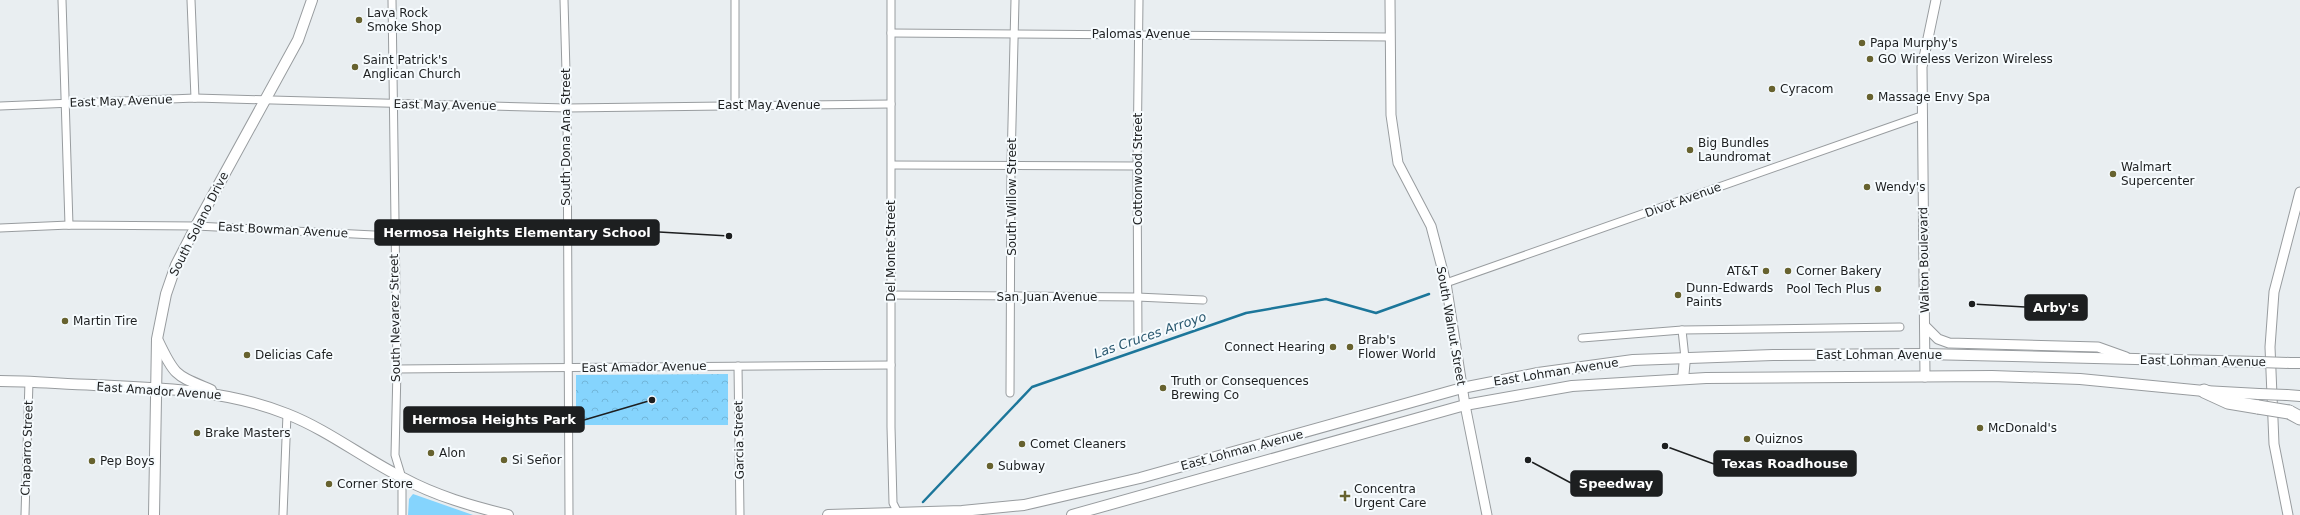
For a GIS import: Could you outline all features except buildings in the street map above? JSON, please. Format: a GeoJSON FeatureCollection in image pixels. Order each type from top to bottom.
{"type":"FeatureCollection","features":[{"type":"Feature","properties":{"kind":"highway"},"geometry":{"type":"LineString","coordinates":[[2204,391],[2228,402],[2258,400],[2294,415]]}},
{"type":"Feature","properties":{"kind":"main road","name":"South Solano Drive"},"geometry":{"type":"LineString","coordinates":[[154,515],[157,339],[166,294],[176,264],[267,100],[298,40],[312,0]]}},
{"type":"Feature","properties":{"kind":"main road"},"geometry":{"type":"LineString","coordinates":[[157,339],[170,366],[179,376],[221,394]]}},
{"type":"Feature","properties":{"kind":"main road","name":"East Lohman Avenue"},"geometry":{"type":"LineString","coordinates":[[828,515],[899,514],[1024,505],[1091,491],[1462,388],[1512,377],[1633,360],[1925,354],[2295,363]]}},
{"type":"Feature","properties":{"kind":"main road"},"geometry":{"type":"LineString","coordinates":[[1683,379],[1685,358]]}},
{"type":"Feature","properties":{"kind":"main road"},"geometry":{"type":"LineString","coordinates":[[1569,369],[1572,386]]}},
{"type":"Feature","properties":{"kind":"main road","name":"East Lohman Avenue"},"geometry":{"type":"LineString","coordinates":[[1072,515],[1465,406],[1572,386],[1683,379],[1925,377],[2080,379],[2204,391]]}},
{"type":"Feature","properties":{"kind":"main road","name":"East Amador Avenue"},"geometry":{"type":"LineString","coordinates":[[0,381],[29,381],[155,388],[221,394],[287,414],[333,436],[402,478],[466,504],[508,515]]}},
{"type":"Feature","properties":{"kind":"main road"},"geometry":{"type":"LineString","coordinates":[[2258,400],[2287,395],[2300,396]]}},
{"type":"Feature","properties":{"kind":"street"},"geometry":{"type":"LineString","coordinates":[[62,0],[69,225]]}},
{"type":"Feature","properties":{"kind":"street"},"geometry":{"type":"LineString","coordinates":[[192,0],[195,98]]}},
{"type":"Feature","properties":{"kind":"street","name":"South Nevarez Street"},"geometry":{"type":"LineString","coordinates":[[392,0],[397,369],[395,455],[402,478],[402,515]]}},
{"type":"Feature","properties":{"kind":"street","name":"South Dona Ana Street"},"geometry":{"type":"LineString","coordinates":[[564,0],[567,108],[566,236],[569,368],[569,515]]}},
{"type":"Feature","properties":{"kind":"street"},"geometry":{"type":"LineString","coordinates":[[735,0],[736,105]]}},
{"type":"Feature","properties":{"kind":"street","name":"Del Monte Street"},"geometry":{"type":"LineString","coordinates":[[891,0],[892,165],[890,365],[893,503],[899,514]]}},
{"type":"Feature","properties":{"kind":"street","name":"South Willow Street"},"geometry":{"type":"LineString","coordinates":[[1010,393],[1012,297],[1011,164],[1015,0]]}},
{"type":"Feature","properties":{"kind":"street","name":"Cottonwood Street"},"geometry":{"type":"LineString","coordinates":[[1138,338],[1137,166],[1139,0]]}},
{"type":"Feature","properties":{"kind":"street","name":"South Walnut Street"},"geometry":{"type":"LineString","coordinates":[[1390,0],[1391,115],[1398,163],[1431,226],[1446,283],[1465,406],[1487,515]]}},
{"type":"Feature","properties":{"kind":"street","name":"Walton Boulevard"},"geometry":{"type":"LineString","coordinates":[[1925,377],[1921,116],[1922,67],[1936,0]]}},
{"type":"Feature","properties":{"kind":"street","name":"Palomas Avenue"},"geometry":{"type":"LineString","coordinates":[[891,33],[1390,37]]}},
{"type":"Feature","properties":{"kind":"street","name":"East May Avenue"},"geometry":{"type":"LineString","coordinates":[[0,106],[195,98],[567,108],[891,104]]}},
{"type":"Feature","properties":{"kind":"street","name":"Divot Avenue"},"geometry":{"type":"LineString","coordinates":[[1446,283],[1921,116]]}},
{"type":"Feature","properties":{"kind":"street"},"geometry":{"type":"LineString","coordinates":[[892,165],[1011,164],[1137,166]]}},
{"type":"Feature","properties":{"kind":"street"},"geometry":{"type":"LineString","coordinates":[[2288,515],[2274,444],[2270,347],[2274,292],[2300,192]]}},
{"type":"Feature","properties":{"kind":"street","name":"East Bowman Avenue"},"geometry":{"type":"LineString","coordinates":[[0,228],[69,225],[196,226],[394,236],[566,236]]}},
{"type":"Feature","properties":{"kind":"street","name":"San Juan Avenue"},"geometry":{"type":"LineString","coordinates":[[891,295],[1137,297],[1203,300]]}},
{"type":"Feature","properties":{"kind":"street"},"geometry":{"type":"LineString","coordinates":[[1925,326],[1938,339],[1948,343],[2098,347],[2131,359]]}},
{"type":"Feature","properties":{"kind":"street"},"geometry":{"type":"LineString","coordinates":[[1582,338],[1682,330],[1900,327]]}},
{"type":"Feature","properties":{"kind":"street"},"geometry":{"type":"LineString","coordinates":[[1682,330],[1685,358]]}},
{"type":"Feature","properties":{"kind":"street","name":"East Amador Avenue"},"geometry":{"type":"LineString","coordinates":[[397,369],[890,365]]}},
{"type":"Feature","properties":{"kind":"street","name":"Garcia Street"},"geometry":{"type":"LineString","coordinates":[[738,366],[740,515]]}},
{"type":"Feature","properties":{"kind":"street","name":"Chaparro Street"},"geometry":{"type":"LineString","coordinates":[[25,515],[29,381]]}},
{"type":"Feature","properties":{"kind":"street"},"geometry":{"type":"LineString","coordinates":[[283,515],[287,414]]}},
{"type":"Feature","properties":{"kind":"green space"},"geometry":{"type":"Polygon","coordinates":[[[728,374],[728,425],[576,425],[576,375],[728,374]]]}},
{"type":"Feature","properties":{"kind":"green space"},"geometry":{"type":"Polygon","coordinates":[[[413,494],[473,515],[408,515],[409,499],[413,494]]]}},
{"type":"Feature","properties":{"kind":"waterway","name":"Las Cruces Arroyo"},"geometry":{"type":"LineString","coordinates":[[923,502],[1032,387],[1246,313],[1326,299],[1376,313],[1429,294]]}},
{"type":"Feature","properties":{"kind":"place","name":"Lava Rock Smoke Shop"},"geometry":{"type":"Point","coordinates":[359,20]}},
{"type":"Feature","properties":{"kind":"place","name":"Papa Murphy's"},"geometry":{"type":"Point","coordinates":[1862,43]}},
{"type":"Feature","properties":{"kind":"place","name":"GO Wireless Verizon Wireless"},"geometry":{"type":"Point","coordinates":[1870,59]}},
{"type":"Feature","properties":{"kind":"place","name":"Saint Patrick's Anglican Church"},"geometry":{"type":"Point","coordinates":[355,67]}},
{"type":"Feature","properties":{"kind":"place","name":"Cyracom"},"geometry":{"type":"Point","coordinates":[1772,89]}},
{"type":"Feature","properties":{"kind":"place","name":"Massage Envy Spa"},"geometry":{"type":"Point","coordinates":[1870,97]}},
{"type":"Feature","properties":{"kind":"place","name":"Big Bundles Laundromat"},"geometry":{"type":"Point","coordinates":[1690,150]}},
{"type":"Feature","properties":{"kind":"place","name":"Walmart Supercenter"},"geometry":{"type":"Point","coordinates":[2113,174]}},
{"type":"Feature","properties":{"kind":"place","name":"Wendy's"},"geometry":{"type":"Point","coordinates":[1867,187]}},
{"type":"Feature","properties":{"kind":"place","name":"Hermosa Heights Elementary School"},"geometry":{"type":"Point","coordinates":[729,236]}},
{"type":"Feature","properties":{"kind":"place","name":"AT&T"},"geometry":{"type":"Point","coordinates":[1766,271]}},
{"type":"Feature","properties":{"kind":"place","name":"Corner Bakery"},"geometry":{"type":"Point","coordinates":[1788,271]}},
{"type":"Feature","properties":{"kind":"place","name":"Pool Tech Plus"},"geometry":{"type":"Point","coordinates":[1878,289]}},
{"type":"Feature","properties":{"kind":"place","name":"Dunn-Edwards Paints"},"geometry":{"type":"Point","coordinates":[1678,295]}},
{"type":"Feature","properties":{"kind":"place","name":"Arby's"},"geometry":{"type":"Point","coordinates":[1972,304]}},
{"type":"Feature","properties":{"kind":"place","name":"Martin Tire"},"geometry":{"type":"Point","coordinates":[65,321]}},
{"type":"Feature","properties":{"kind":"place","name":"Connect Hearing"},"geometry":{"type":"Point","coordinates":[1333,347]}},
{"type":"Feature","properties":{"kind":"place","name":"Brab's Flower World"},"geometry":{"type":"Point","coordinates":[1350,347]}},
{"type":"Feature","properties":{"kind":"place","name":"Delicias Cafe"},"geometry":{"type":"Point","coordinates":[247,355]}},
{"type":"Feature","properties":{"kind":"place","name":"Truth or Consequences Brewing Co"},"geometry":{"type":"Point","coordinates":[1163,388]}},
{"type":"Feature","properties":{"kind":"place","name":"Hermosa Heights Park"},"geometry":{"type":"Point","coordinates":[652,400]}},
{"type":"Feature","properties":{"kind":"place","name":"McDonald's"},"geometry":{"type":"Point","coordinates":[1980,428]}},
{"type":"Feature","properties":{"kind":"place","name":"Brake Masters"},"geometry":{"type":"Point","coordinates":[197,433]}},
{"type":"Feature","properties":{"kind":"place","name":"Quiznos"},"geometry":{"type":"Point","coordinates":[1747,439]}},
{"type":"Feature","properties":{"kind":"place","name":"Comet Cleaners"},"geometry":{"type":"Point","coordinates":[1022,444]}},
{"type":"Feature","properties":{"kind":"place","name":"Texas Roadhouse"},"geometry":{"type":"Point","coordinates":[1665,446]}},
{"type":"Feature","properties":{"kind":"place","name":"Alon"},"geometry":{"type":"Point","coordinates":[431,453]}},
{"type":"Feature","properties":{"kind":"place","name":"Si Señor"},"geometry":{"type":"Point","coordinates":[504,460]}},
{"type":"Feature","properties":{"kind":"place","name":"Speedway"},"geometry":{"type":"Point","coordinates":[1528,460]}},
{"type":"Feature","properties":{"kind":"place","name":"Pep Boys"},"geometry":{"type":"Point","coordinates":[92,461]}},
{"type":"Feature","properties":{"kind":"place","name":"Subway"},"geometry":{"type":"Point","coordinates":[990,466]}},
{"type":"Feature","properties":{"kind":"place","name":"Corner Store"},"geometry":{"type":"Point","coordinates":[329,484]}},
{"type":"Feature","properties":{"kind":"place","name":"Concentra Urgent Care"},"geometry":{"type":"Point","coordinates":[1345,496]}}]}
